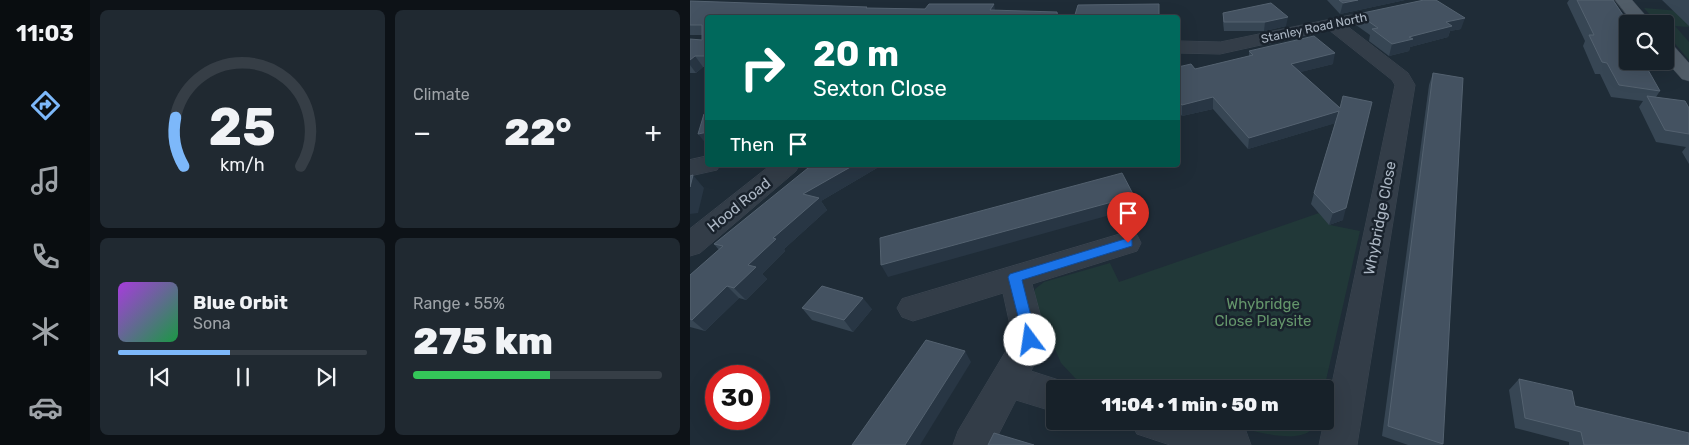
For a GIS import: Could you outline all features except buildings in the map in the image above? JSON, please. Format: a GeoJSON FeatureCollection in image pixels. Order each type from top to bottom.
{"type":"FeatureCollection","features":[{"type":"Feature","properties":{"kind":"main road"},"geometry":{"type":"LineString","coordinates":[[1623,0],[1636,15]]}},
{"type":"Feature","properties":{"kind":"main road"},"geometry":{"type":"LineString","coordinates":[[1674,58],[1689,75]]}},
{"type":"Feature","properties":{"kind":"street","name":"Stanley Road North"},"geometry":{"type":"LineString","coordinates":[[1182,48],[1220,48],[1367,16]]}},
{"type":"Feature","properties":{"kind":"street","name":"Whybridge Close"},"geometry":{"type":"LineString","coordinates":[[1333,24],[1401,77],[1405,85],[1338,445]]}},
{"type":"Feature","properties":{"kind":"street"},"geometry":{"type":"LineString","coordinates":[[690,168],[705,165]]}},
{"type":"Feature","properties":{"kind":"street","name":"Hood Road"},"geometry":{"type":"LineString","coordinates":[[690,245],[786,167]]}},
{"type":"Feature","properties":{"kind":"street"},"geometry":{"type":"LineString","coordinates":[[913,308],[1128,243]]}},
{"type":"Feature","properties":{"kind":"street"},"geometry":{"type":"LineString","coordinates":[[972,445],[1030,340],[1015,277]]}},
{"type":"Feature","properties":{"kind":"street"},"geometry":{"type":"LineString","coordinates":[[1007,381],[1046,392]]}},
{"type":"Feature","properties":{"kind":"street"},"geometry":{"type":"LineString","coordinates":[[1181,430],[1232,445]]}},
{"type":"Feature","properties":{"kind":"green space"},"geometry":{"type":"Polygon","coordinates":[[[1644,8],[1680,11],[1689,21],[1689,27],[1675,26],[1689,42],[1689,60],[1674,42],[1674,15],[1650,15],[1644,8]]]}},
{"type":"Feature","properties":{"kind":"green space","name":"Whybridge Close Playsite"},"geometry":{"type":"Polygon","coordinates":[[[1319,213],[1330,225],[1360,231],[1326,380],[1078,380],[1061,363],[1033,298],[1035,289],[1044,282],[1110,263],[1119,282],[1319,213]]]}},
{"type":"Feature","properties":{"kind":"green space"},"geometry":{"type":"Polygon","coordinates":[[[1251,430],[1311,430],[1301,435],[1291,436],[1264,434],[1251,430]]]}},
{"type":"Feature","properties":{"kind":"route"},"geometry":{"type":"LineString","coordinates":[[1030,340],[1015,277],[1128,243]]}}]}
